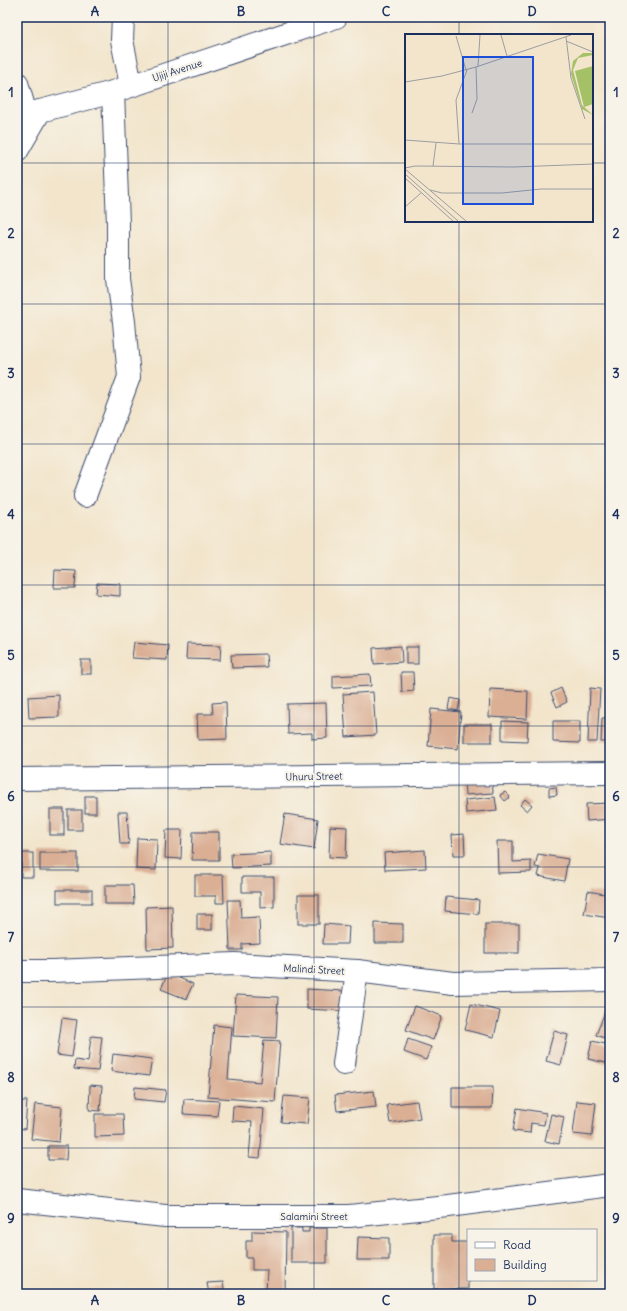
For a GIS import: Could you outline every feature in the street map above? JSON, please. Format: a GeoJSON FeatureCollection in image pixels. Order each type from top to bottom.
{"type":"FeatureCollection","features":[{"type":"Feature","properties":{"kind":"street"},"geometry":{"type":"LineString","coordinates":[[85,496],[129,377],[124,322],[118,280],[123,17]]}},
{"type":"Feature","properties":{"kind":"street","name":"Ujiji Avenue"},"geometry":{"type":"LineString","coordinates":[[28,114],[122,89],[336,17]]}},
{"type":"Feature","properties":{"kind":"street"},"geometry":{"type":"LineString","coordinates":[[17,82],[28,114],[17,151]]}},
{"type":"Feature","properties":{"kind":"street","name":"Uhuru Street"},"geometry":{"type":"LineString","coordinates":[[17,779],[610,773]]}},
{"type":"Feature","properties":{"kind":"street","name":"Malindi Street"},"geometry":{"type":"LineString","coordinates":[[17,971],[52,972],[235,964],[357,972],[453,983],[610,980]]}},
{"type":"Feature","properties":{"kind":"street"},"geometry":{"type":"LineString","coordinates":[[344,1064],[357,972]]}},
{"type":"Feature","properties":{"kind":"street","name":"Salamini Street"},"geometry":{"type":"LineString","coordinates":[[17,1200],[165,1216],[349,1216],[448,1206],[610,1185]]}},
{"type":"Feature","properties":{"kind":"building"},"geometry":{"type":"Polygon","coordinates":[[[55,570],[76,571],[75,588],[54,588],[55,570]]]}},
{"type":"Feature","properties":{"kind":"building"},"geometry":{"type":"Polygon","coordinates":[[[97,583],[120,584],[120,596],[96,594],[97,583]]]}},
{"type":"Feature","properties":{"kind":"building"},"geometry":{"type":"Polygon","coordinates":[[[134,642],[168,645],[167,660],[132,658],[134,642]]]}},
{"type":"Feature","properties":{"kind":"building"},"geometry":{"type":"Polygon","coordinates":[[[187,644],[221,645],[220,660],[186,659],[187,644]]]}},
{"type":"Feature","properties":{"kind":"building"},"geometry":{"type":"Polygon","coordinates":[[[401,646],[402,662],[374,664],[373,648],[401,646]]]}},
{"type":"Feature","properties":{"kind":"building"},"geometry":{"type":"Polygon","coordinates":[[[406,647],[418,647],[418,664],[406,664],[406,647]]]}},
{"type":"Feature","properties":{"kind":"building"},"geometry":{"type":"Polygon","coordinates":[[[266,654],[267,667],[232,668],[231,655],[266,654]]]}},
{"type":"Feature","properties":{"kind":"building"},"geometry":{"type":"Polygon","coordinates":[[[81,660],[91,660],[91,674],[81,674],[81,660]]]}},
{"type":"Feature","properties":{"kind":"building"},"geometry":{"type":"Polygon","coordinates":[[[401,672],[413,672],[414,691],[402,692],[401,672]]]}},
{"type":"Feature","properties":{"kind":"building"},"geometry":{"type":"Polygon","coordinates":[[[370,674],[371,686],[333,688],[333,676],[370,674]]]}},
{"type":"Feature","properties":{"kind":"building"},"geometry":{"type":"Polygon","coordinates":[[[561,688],[567,702],[557,707],[551,693],[561,688]]]}},
{"type":"Feature","properties":{"kind":"building"},"geometry":{"type":"Polygon","coordinates":[[[590,688],[600,689],[597,742],[588,742],[590,688]]]}},
{"type":"Feature","properties":{"kind":"building"},"geometry":{"type":"Polygon","coordinates":[[[490,689],[528,691],[527,719],[489,717],[490,689]]]}},
{"type":"Feature","properties":{"kind":"building"},"geometry":{"type":"Polygon","coordinates":[[[373,692],[376,735],[346,737],[343,694],[373,692]]]}},
{"type":"Feature","properties":{"kind":"building"},"geometry":{"type":"Polygon","coordinates":[[[59,695],[59,717],[29,718],[28,697],[59,695]]]}},
{"type":"Feature","properties":{"kind":"building"},"geometry":{"type":"Polygon","coordinates":[[[450,698],[460,700],[458,711],[448,709],[450,698]]]}},
{"type":"Feature","properties":{"kind":"building"},"geometry":{"type":"Polygon","coordinates":[[[226,702],[227,739],[198,740],[197,714],[213,714],[212,703],[226,702]]]}},
{"type":"Feature","properties":{"kind":"building"},"geometry":{"type":"Polygon","coordinates":[[[326,703],[327,738],[312,739],[312,733],[288,734],[287,704],[326,703]]]}},
{"type":"Feature","properties":{"kind":"building"},"geometry":{"type":"Polygon","coordinates":[[[431,709],[461,712],[458,749],[428,746],[431,709]]]}},
{"type":"Feature","properties":{"kind":"building"},"geometry":{"type":"Polygon","coordinates":[[[602,718],[610,718],[610,742],[601,742],[602,718]]]}},
{"type":"Feature","properties":{"kind":"building"},"geometry":{"type":"Polygon","coordinates":[[[502,721],[528,722],[527,741],[502,740],[502,721]]]}},
{"type":"Feature","properties":{"kind":"building"},"geometry":{"type":"Polygon","coordinates":[[[553,721],[580,721],[580,743],[553,742],[553,721]]]}},
{"type":"Feature","properties":{"kind":"building"},"geometry":{"type":"Polygon","coordinates":[[[464,724],[492,724],[492,742],[464,742],[464,724]]]}},
{"type":"Feature","properties":{"kind":"building"},"geometry":{"type":"Polygon","coordinates":[[[492,775],[493,793],[465,795],[464,777],[492,775]]]}},
{"type":"Feature","properties":{"kind":"building"},"geometry":{"type":"Polygon","coordinates":[[[556,787],[557,795],[549,796],[549,788],[556,787]]]}},
{"type":"Feature","properties":{"kind":"building"},"geometry":{"type":"Polygon","coordinates":[[[505,792],[510,797],[505,801],[500,795],[505,792]]]}},
{"type":"Feature","properties":{"kind":"building"},"geometry":{"type":"Polygon","coordinates":[[[85,796],[96,796],[96,813],[85,813],[85,796]]]}},
{"type":"Feature","properties":{"kind":"building"},"geometry":{"type":"Polygon","coordinates":[[[495,797],[497,810],[466,813],[465,800],[495,797]]]}},
{"type":"Feature","properties":{"kind":"building"},"geometry":{"type":"Polygon","coordinates":[[[525,799],[532,805],[527,811],[520,805],[525,799]]]}},
{"type":"Feature","properties":{"kind":"building"},"geometry":{"type":"Polygon","coordinates":[[[610,803],[610,819],[587,821],[586,804],[610,803]]]}},
{"type":"Feature","properties":{"kind":"building"},"geometry":{"type":"Polygon","coordinates":[[[50,809],[64,809],[64,835],[50,835],[50,809]]]}},
{"type":"Feature","properties":{"kind":"building"},"geometry":{"type":"Polygon","coordinates":[[[68,810],[82,810],[82,830],[68,830],[68,810]]]}},
{"type":"Feature","properties":{"kind":"building"},"geometry":{"type":"Polygon","coordinates":[[[118,812],[127,812],[129,844],[120,844],[118,812]]]}},
{"type":"Feature","properties":{"kind":"building"},"geometry":{"type":"Polygon","coordinates":[[[285,814],[318,819],[314,849],[280,844],[285,814]]]}},
{"type":"Feature","properties":{"kind":"building"},"geometry":{"type":"Polygon","coordinates":[[[330,826],[347,827],[346,858],[329,857],[330,826]]]}},
{"type":"Feature","properties":{"kind":"building"},"geometry":{"type":"Polygon","coordinates":[[[166,830],[182,830],[181,859],[165,858],[166,830]]]}},
{"type":"Feature","properties":{"kind":"building"},"geometry":{"type":"Polygon","coordinates":[[[193,832],[219,832],[219,860],[192,860],[193,832]]]}},
{"type":"Feature","properties":{"kind":"building"},"geometry":{"type":"Polygon","coordinates":[[[464,834],[465,855],[453,855],[452,835],[464,834]]]}},
{"type":"Feature","properties":{"kind":"building"},"geometry":{"type":"Polygon","coordinates":[[[137,838],[157,839],[156,870],[136,869],[137,838]]]}},
{"type":"Feature","properties":{"kind":"building"},"geometry":{"type":"Polygon","coordinates":[[[497,841],[513,841],[513,862],[531,861],[531,872],[498,873],[497,841]]]}},
{"type":"Feature","properties":{"kind":"building"},"geometry":{"type":"Polygon","coordinates":[[[425,850],[426,868],[385,870],[384,853],[425,850]]]}},
{"type":"Feature","properties":{"kind":"building"},"geometry":{"type":"Polygon","coordinates":[[[271,852],[271,866],[232,868],[231,854],[271,852]]]}},
{"type":"Feature","properties":{"kind":"building"},"geometry":{"type":"Polygon","coordinates":[[[21,853],[33,853],[33,877],[21,877],[21,853]]]}},
{"type":"Feature","properties":{"kind":"building"},"geometry":{"type":"Polygon","coordinates":[[[40,853],[78,853],[78,871],[40,871],[40,853]]]}},
{"type":"Feature","properties":{"kind":"building"},"geometry":{"type":"Polygon","coordinates":[[[538,854],[568,859],[564,881],[538,876],[540,868],[535,867],[538,854]]]}},
{"type":"Feature","properties":{"kind":"building"},"geometry":{"type":"Polygon","coordinates":[[[195,875],[223,875],[224,903],[216,903],[216,896],[195,896],[195,875]]]}},
{"type":"Feature","properties":{"kind":"building"},"geometry":{"type":"Polygon","coordinates":[[[242,877],[274,877],[274,907],[260,908],[260,892],[242,892],[242,877]]]}},
{"type":"Feature","properties":{"kind":"building"},"geometry":{"type":"Polygon","coordinates":[[[105,885],[133,885],[134,904],[105,904],[105,885]]]}},
{"type":"Feature","properties":{"kind":"building"},"geometry":{"type":"Polygon","coordinates":[[[57,890],[92,890],[92,903],[57,903],[57,890]]]}},
{"type":"Feature","properties":{"kind":"building"},"geometry":{"type":"Polygon","coordinates":[[[588,891],[610,895],[610,918],[584,914],[588,891]]]}},
{"type":"Feature","properties":{"kind":"building"},"geometry":{"type":"Polygon","coordinates":[[[298,895],[319,895],[319,924],[298,924],[298,895]]]}},
{"type":"Feature","properties":{"kind":"building"},"geometry":{"type":"Polygon","coordinates":[[[446,897],[479,900],[478,914],[445,911],[446,897]]]}},
{"type":"Feature","properties":{"kind":"building"},"geometry":{"type":"Polygon","coordinates":[[[228,900],[240,900],[241,918],[259,917],[260,943],[242,944],[242,950],[230,950],[228,900]]]}},
{"type":"Feature","properties":{"kind":"building"},"geometry":{"type":"Polygon","coordinates":[[[172,906],[173,948],[147,949],[146,907],[172,906]]]}},
{"type":"Feature","properties":{"kind":"building"},"geometry":{"type":"Polygon","coordinates":[[[197,914],[212,914],[212,930],[197,930],[197,914]]]}},
{"type":"Feature","properties":{"kind":"building"},"geometry":{"type":"Polygon","coordinates":[[[375,923],[403,924],[403,943],[375,943],[375,923]]]}},
{"type":"Feature","properties":{"kind":"building"},"geometry":{"type":"Polygon","coordinates":[[[324,924],[349,926],[348,944],[323,944],[324,924]]]}},
{"type":"Feature","properties":{"kind":"building"},"geometry":{"type":"Polygon","coordinates":[[[485,924],[519,924],[519,953],[485,953],[485,924]]]}},
{"type":"Feature","properties":{"kind":"building"},"geometry":{"type":"Polygon","coordinates":[[[168,973],[193,984],[186,999],[161,989],[168,973]]]}},
{"type":"Feature","properties":{"kind":"building"},"geometry":{"type":"Polygon","coordinates":[[[307,989],[344,991],[343,1011],[307,1009],[307,989]]]}},
{"type":"Feature","properties":{"kind":"building"},"geometry":{"type":"Polygon","coordinates":[[[236,995],[278,997],[276,1038],[233,1036],[236,995]]]}},
{"type":"Feature","properties":{"kind":"building"},"geometry":{"type":"Polygon","coordinates":[[[471,1004],[500,1011],[494,1037],[465,1030],[471,1004]]]}},
{"type":"Feature","properties":{"kind":"building"},"geometry":{"type":"Polygon","coordinates":[[[608,1004],[610,1005],[610,1040],[596,1035],[608,1004]]]}},
{"type":"Feature","properties":{"kind":"building"},"geometry":{"type":"Polygon","coordinates":[[[415,1006],[442,1016],[433,1040],[406,1030],[415,1006]]]}},
{"type":"Feature","properties":{"kind":"building"},"geometry":{"type":"Polygon","coordinates":[[[62,1018],[77,1020],[72,1057],[57,1055],[62,1018]]]}},
{"type":"Feature","properties":{"kind":"building"},"geometry":{"type":"Polygon","coordinates":[[[214,1025],[232,1027],[228,1079],[260,1082],[264,1040],[280,1041],[275,1102],[208,1097],[214,1025]]]}},
{"type":"Feature","properties":{"kind":"building"},"geometry":{"type":"Polygon","coordinates":[[[554,1031],[568,1035],[561,1065],[546,1061],[554,1031]]]}},
{"type":"Feature","properties":{"kind":"building"},"geometry":{"type":"Polygon","coordinates":[[[91,1036],[102,1037],[98,1071],[74,1069],[75,1060],[88,1062],[91,1036]]]}},
{"type":"Feature","properties":{"kind":"building"},"geometry":{"type":"Polygon","coordinates":[[[408,1039],[431,1047],[426,1060],[404,1052],[408,1039]]]}},
{"type":"Feature","properties":{"kind":"building"},"geometry":{"type":"Polygon","coordinates":[[[592,1041],[610,1045],[610,1064],[588,1059],[592,1041]]]}},
{"type":"Feature","properties":{"kind":"building"},"geometry":{"type":"Polygon","coordinates":[[[113,1054],[152,1059],[149,1076],[111,1071],[113,1054]]]}},
{"type":"Feature","properties":{"kind":"building"},"geometry":{"type":"Polygon","coordinates":[[[90,1085],[102,1086],[100,1111],[89,1110],[90,1085]]]}},
{"type":"Feature","properties":{"kind":"building"},"geometry":{"type":"Polygon","coordinates":[[[135,1087],[166,1090],[164,1102],[134,1099],[135,1087]]]}},
{"type":"Feature","properties":{"kind":"building"},"geometry":{"type":"Polygon","coordinates":[[[452,1087],[493,1087],[492,1108],[452,1108],[452,1087]]]}},
{"type":"Feature","properties":{"kind":"building"},"geometry":{"type":"Polygon","coordinates":[[[374,1091],[376,1107],[337,1111],[335,1095],[374,1091]]]}},
{"type":"Feature","properties":{"kind":"building"},"geometry":{"type":"Polygon","coordinates":[[[284,1096],[310,1098],[307,1124],[281,1122],[284,1096]]]}},
{"type":"Feature","properties":{"kind":"building"},"geometry":{"type":"Polygon","coordinates":[[[184,1099],[219,1101],[217,1116],[183,1114],[184,1099]]]}},
{"type":"Feature","properties":{"kind":"building"},"geometry":{"type":"Polygon","coordinates":[[[17,1101],[27,1101],[25,1129],[17,1128],[17,1101]]]}},
{"type":"Feature","properties":{"kind":"building"},"geometry":{"type":"Polygon","coordinates":[[[417,1101],[420,1118],[390,1123],[387,1105],[417,1101]]]}},
{"type":"Feature","properties":{"kind":"building"},"geometry":{"type":"Polygon","coordinates":[[[577,1101],[596,1103],[592,1136],[573,1134],[577,1101]]]}},
{"type":"Feature","properties":{"kind":"building"},"geometry":{"type":"Polygon","coordinates":[[[35,1104],[62,1107],[59,1142],[31,1139],[35,1104]]]}},
{"type":"Feature","properties":{"kind":"building"},"geometry":{"type":"Polygon","coordinates":[[[233,1106],[264,1109],[260,1158],[249,1157],[252,1122],[232,1121],[233,1106]]]}},
{"type":"Feature","properties":{"kind":"building"},"geometry":{"type":"Polygon","coordinates":[[[517,1108],[546,1113],[544,1125],[531,1123],[530,1133],[513,1131],[517,1108]]]}},
{"type":"Feature","properties":{"kind":"building"},"geometry":{"type":"Polygon","coordinates":[[[95,1114],[123,1114],[124,1136],[95,1137],[95,1114]]]}},
{"type":"Feature","properties":{"kind":"building"},"geometry":{"type":"Polygon","coordinates":[[[551,1114],[564,1117],[559,1144],[545,1141],[551,1114]]]}},
{"type":"Feature","properties":{"kind":"building"},"geometry":{"type":"Polygon","coordinates":[[[48,1146],[67,1146],[66,1160],[48,1160],[48,1146]]]}},
{"type":"Feature","properties":{"kind":"building"},"geometry":{"type":"Polygon","coordinates":[[[291,1228],[302,1228],[302,1232],[309,1232],[309,1228],[327,1228],[327,1263],[291,1263],[291,1228]]]}},
{"type":"Feature","properties":{"kind":"building"},"geometry":{"type":"Polygon","coordinates":[[[252,1231],[286,1232],[285,1294],[266,1294],[267,1270],[252,1270],[252,1258],[246,1258],[246,1241],[252,1241],[252,1231]]]}},
{"type":"Feature","properties":{"kind":"building"},"geometry":{"type":"Polygon","coordinates":[[[434,1235],[452,1235],[452,1242],[467,1242],[468,1289],[434,1289],[434,1235]]]}},
{"type":"Feature","properties":{"kind":"building"},"geometry":{"type":"Polygon","coordinates":[[[358,1237],[389,1238],[389,1260],[357,1260],[358,1237]]]}},
{"type":"Feature","properties":{"kind":"building"},"geometry":{"type":"Polygon","coordinates":[[[223,1282],[225,1294],[209,1294],[207,1283],[223,1282]]]}}]}
